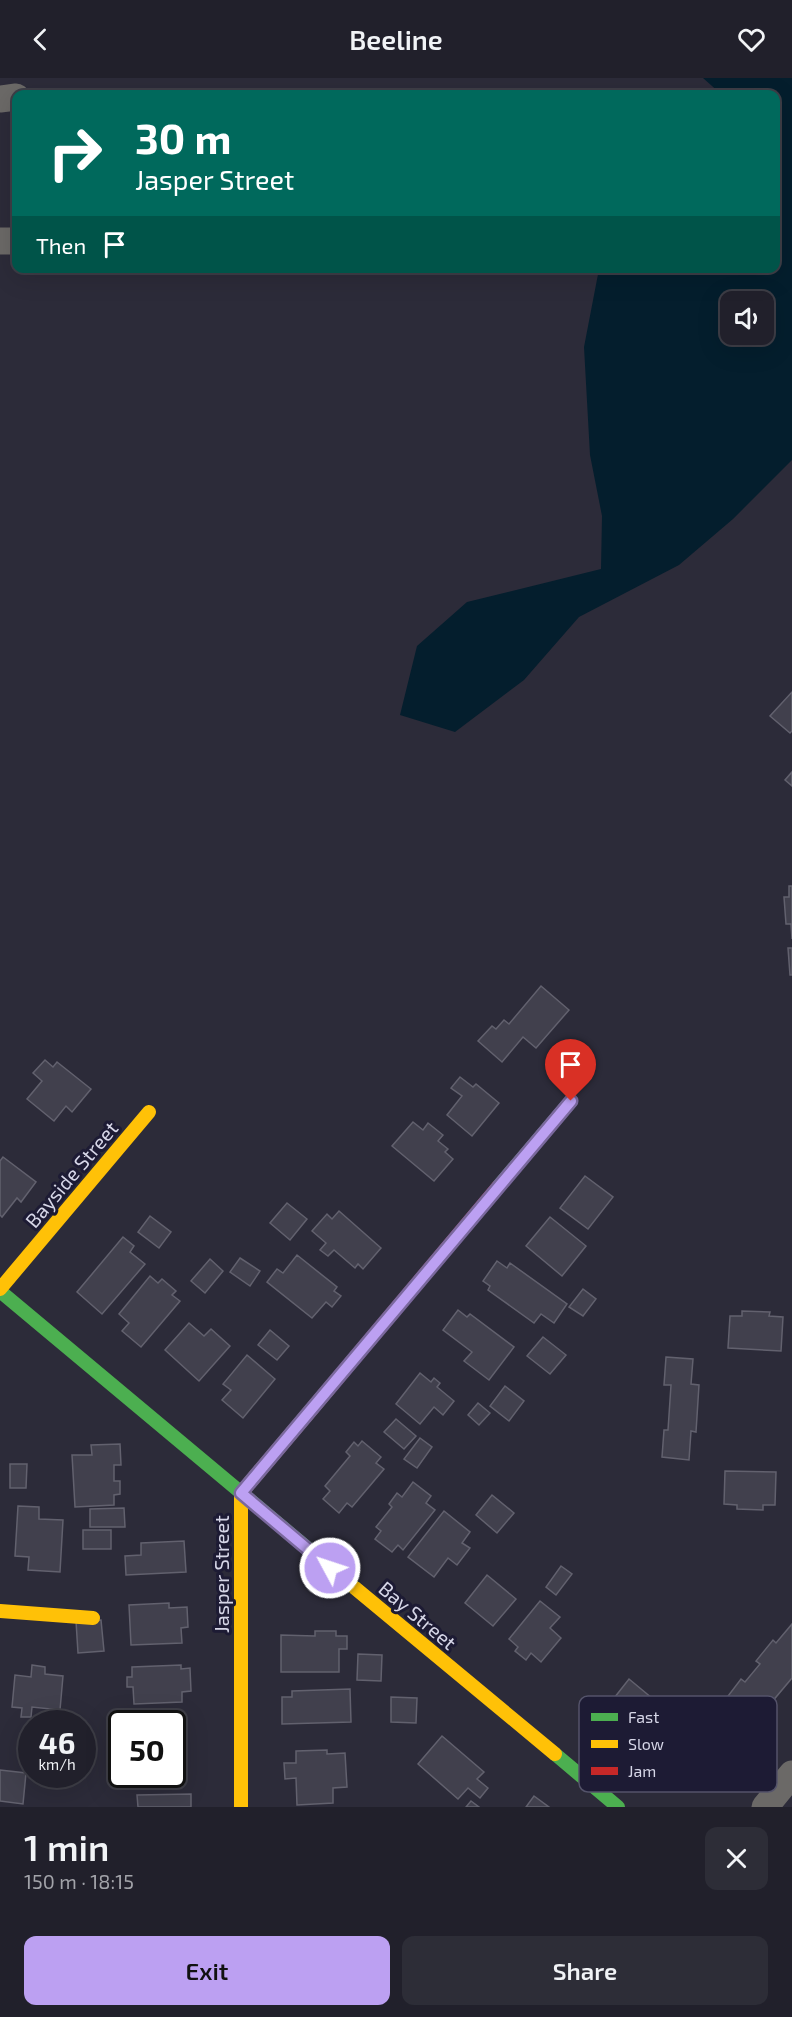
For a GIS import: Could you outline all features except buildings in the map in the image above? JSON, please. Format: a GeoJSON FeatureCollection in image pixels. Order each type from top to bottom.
{"type":"FeatureCollection","features":[{"type":"Feature","properties":{"kind":"main road","name":"Jasper Street"},"geometry":{"type":"LineString","coordinates":[[242,1807],[241,1493],[571,1101]]}},
{"type":"Feature","properties":{"kind":"main road","name":"Bayside Street"},"geometry":{"type":"LineString","coordinates":[[0,1290],[149,1112]]}},
{"type":"Feature","properties":{"kind":"main road","name":"Bay Street"},"geometry":{"type":"LineString","coordinates":[[0,1290],[579,1775]]}},
{"type":"Feature","properties":{"kind":"main road"},"geometry":{"type":"LineString","coordinates":[[0,1611],[93,1618]]}},
{"type":"Feature","properties":{"kind":"main road","name":"Bay Street"},"geometry":{"type":"LineString","coordinates":[[600,1792],[618,1807]]}},
{"type":"Feature","properties":{"kind":"street"},"geometry":{"type":"LineString","coordinates":[[765,1807],[792,1774]]}},
{"type":"Feature","properties":{"kind":"water"},"geometry":{"type":"Polygon","coordinates":[[[703,78],[792,78],[792,460],[733,519],[679,565],[579,617],[524,680],[455,732],[400,715],[417,646],[467,602],[601,569],[602,516],[590,455],[584,347],[598,273],[780,273],[780,90],[716,90],[703,78]]]}},
{"type":"Feature","properties":{"kind":"traffic: fast"},"geometry":{"type":"LineString","coordinates":[[498,1187],[571,1101]]}},
{"type":"Feature","properties":{"kind":"traffic: fast"},"geometry":{"type":"LineString","coordinates":[[0,1291],[355,1588]]}},
{"type":"Feature","properties":{"kind":"traffic: fast"},"geometry":{"type":"LineString","coordinates":[[555,1754],[579,1774]]}},
{"type":"Feature","properties":{"kind":"traffic: fast"},"geometry":{"type":"LineString","coordinates":[[600,1792],[618,1807]]}},
{"type":"Feature","properties":{"kind":"traffic: slow"},"geometry":{"type":"LineString","coordinates":[[0,1289],[149,1112]]}},
{"type":"Feature","properties":{"kind":"traffic: slow"},"geometry":{"type":"LineString","coordinates":[[241,1807],[241,1493],[332,1385]]}},
{"type":"Feature","properties":{"kind":"traffic: slow"},"geometry":{"type":"LineString","coordinates":[[355,1588],[555,1754]]}},
{"type":"Feature","properties":{"kind":"traffic: slow"},"geometry":{"type":"LineString","coordinates":[[0,1611],[93,1618]]}},
{"type":"Feature","properties":{"kind":"traffic: jam"},"geometry":{"type":"LineString","coordinates":[[332,1385],[498,1187]]}},
{"type":"Feature","properties":{"kind":"route"},"geometry":{"type":"LineString","coordinates":[[330,1568],[241,1493],[571,1101]]}}]}
